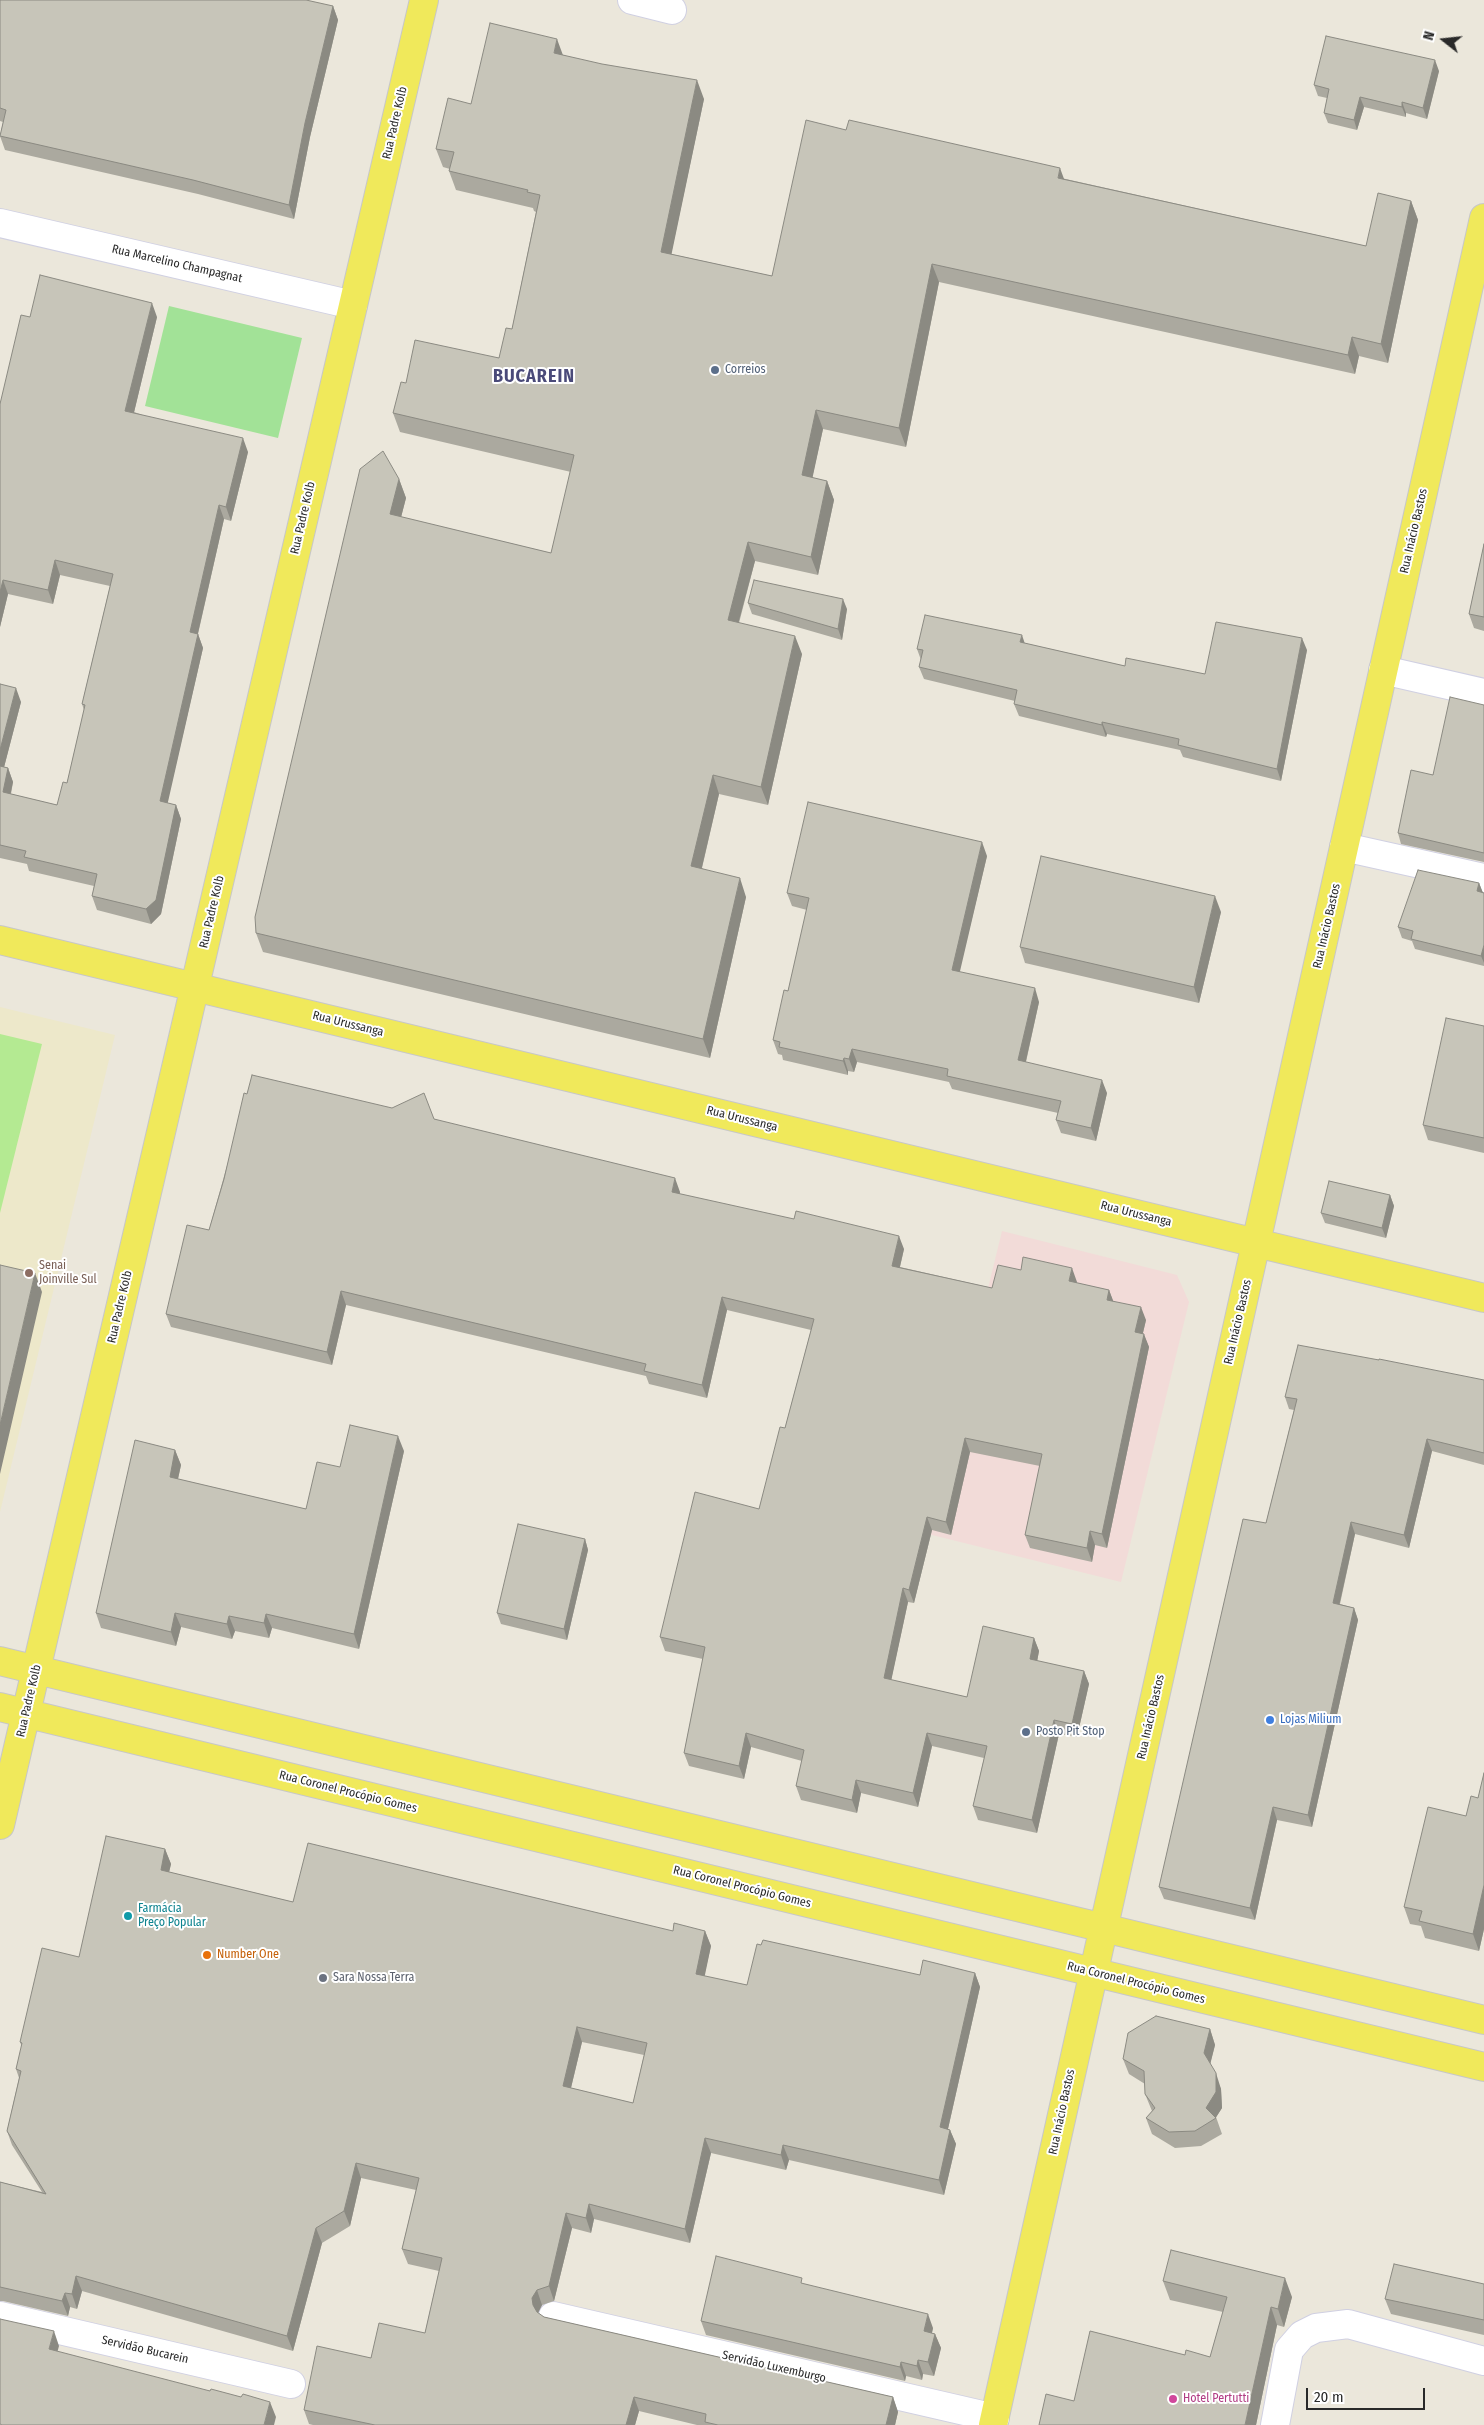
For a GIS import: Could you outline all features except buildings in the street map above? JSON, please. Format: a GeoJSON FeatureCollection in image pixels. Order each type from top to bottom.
{"type":"FeatureCollection","features":[{"type":"Feature","properties":{"kind":"main road","name":"Rua Padre Kolb"},"geometry":{"type":"LineString","coordinates":[[0,1824],[13,1711],[36,1670],[424,0]]}},
{"type":"Feature","properties":{"kind":"main road","name":"Rua Inácio Bastos"},"geometry":{"type":"LineString","coordinates":[[994,2422],[1484,218]]}},
{"type":"Feature","properties":{"kind":"main road","name":"Rua Urussanga"},"geometry":{"type":"LineString","coordinates":[[0,940],[1484,1298]]}},
{"type":"Feature","properties":{"kind":"main road"},"geometry":{"type":"LineString","coordinates":[[0,1661],[1484,2020]]}},
{"type":"Feature","properties":{"kind":"main road","name":"Rua Coronel Procópio Gomes"},"geometry":{"type":"LineString","coordinates":[[13,1711],[1484,2067]]}},
{"type":"Feature","properties":{"kind":"street"},"geometry":{"type":"LineString","coordinates":[[632,0],[672,10]]}},
{"type":"Feature","properties":{"kind":"street","name":"Rua Marcelino Champagnat"},"geometry":{"type":"LineString","coordinates":[[0,223],[353,304]]}},
{"type":"Feature","properties":{"kind":"street"},"geometry":{"type":"LineString","coordinates":[[1383,670],[1484,693]]}},
{"type":"Feature","properties":{"kind":"street"},"geometry":{"type":"LineString","coordinates":[[1344,847],[1484,878]]}},
{"type":"Feature","properties":{"kind":"street","name":"Servidão Bucarein"},"geometry":{"type":"LineString","coordinates":[[0,2316],[291,2384]]}},
{"type":"Feature","properties":{"kind":"street","name":"Servidão Luxemburgo"},"geometry":{"type":"LineString","coordinates":[[553,2316],[994,2422]]}},
{"type":"Feature","properties":{"kind":"street"},"geometry":{"type":"LineString","coordinates":[[1274,2425],[1290,2350],[1302,2335],[1316,2328],[1348,2324],[1484,2361]]}},
{"type":"Feature","properties":{"kind":"shaded area","name":"Senai Joinville Sul"},"geometry":{"type":"Polygon","coordinates":[[[0,1007],[115,1035],[0,1512],[0,1007]]]}},
{"type":"Feature","properties":{"kind":"shaded area"},"geometry":{"type":"Polygon","coordinates":[[[1002,1231],[1177,1275],[1189,1302],[1121,1582],[928,1534],[1002,1231]]]}},
{"type":"Feature","properties":{"kind":"green space"},"geometry":{"type":"Polygon","coordinates":[[[169,306],[302,338],[278,438],[145,406],[169,306]]]}},
{"type":"Feature","properties":{"kind":"green space"},"geometry":{"type":"Polygon","coordinates":[[[0,1034],[42,1044],[0,1213],[0,1034]]]}},
{"type":"Feature","properties":{"kind":"place","name":"Correios"},"geometry":{"type":"Point","coordinates":[715,370]}},
{"type":"Feature","properties":{"kind":"place","name":"Senai Joinville Sul"},"geometry":{"type":"Point","coordinates":[29,1273]}},
{"type":"Feature","properties":{"kind":"place","name":"Lojas Milium"},"geometry":{"type":"Point","coordinates":[1270,1720]}},
{"type":"Feature","properties":{"kind":"place","name":"Posto Pit Stop"},"geometry":{"type":"Point","coordinates":[1026,1732]}},
{"type":"Feature","properties":{"kind":"place","name":"Farmácia Preço Popular"},"geometry":{"type":"Point","coordinates":[128,1916]}},
{"type":"Feature","properties":{"kind":"place","name":"Number One"},"geometry":{"type":"Point","coordinates":[207,1955]}},
{"type":"Feature","properties":{"kind":"place","name":"Sara Nossa Terra"},"geometry":{"type":"Point","coordinates":[323,1978]}},
{"type":"Feature","properties":{"kind":"place","name":"Hotel Pertutti"},"geometry":{"type":"Point","coordinates":[1173,2399]}},
{"type":"Feature","properties":{"kind":"district","name":"BUCAREIN"},"geometry":{"type":"Point","coordinates":[534,377]}}]}
